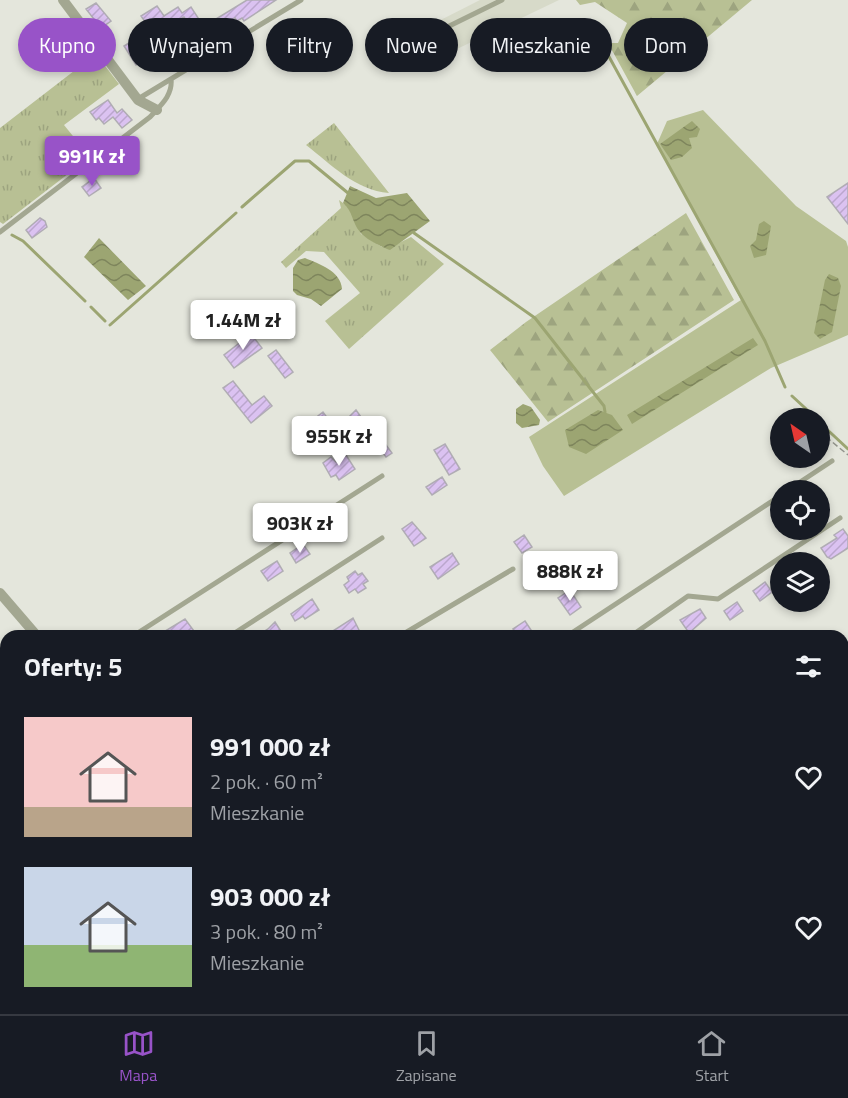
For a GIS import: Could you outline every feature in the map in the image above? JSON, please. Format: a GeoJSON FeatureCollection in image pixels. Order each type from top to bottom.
{"type":"FeatureCollection","features":[{"type":"Feature","properties":{"kind":"street"},"geometry":{"type":"LineString","coordinates":[[63,0],[138,100],[157,110]]}},
{"type":"Feature","properties":{"kind":"street"},"geometry":{"type":"LineString","coordinates":[[0,593],[33,630]]}},
{"type":"Feature","properties":{"kind":"lane"},"geometry":{"type":"LineString","coordinates":[[138,100],[301,0]]}},
{"type":"Feature","properties":{"kind":"lane"},"geometry":{"type":"LineString","coordinates":[[458,22],[502,0]]}},
{"type":"Feature","properties":{"kind":"lane"},"geometry":{"type":"LineString","coordinates":[[0,232],[157,110],[172,87],[171,79]]}},
{"type":"Feature","properties":{"kind":"lane"},"geometry":{"type":"LineString","coordinates":[[803,480],[832,461]]}},
{"type":"Feature","properties":{"kind":"lane"},"geometry":{"type":"LineString","coordinates":[[142,630],[382,476]]}},
{"type":"Feature","properties":{"kind":"lane"},"geometry":{"type":"LineString","coordinates":[[576,630],[770,503]]}},
{"type":"Feature","properties":{"kind":"lane"},"geometry":{"type":"LineString","coordinates":[[640,630],[688,596],[718,599],[840,518]]}},
{"type":"Feature","properties":{"kind":"lane"},"geometry":{"type":"LineString","coordinates":[[239,630],[382,538]]}},
{"type":"Feature","properties":{"kind":"lane"},"geometry":{"type":"LineString","coordinates":[[410,630],[513,569]]}},
{"type":"Feature","properties":{"kind":"path"},"geometry":{"type":"LineString","coordinates":[[830,440],[848,455]]}},
{"type":"Feature","properties":{"kind":"shaded area"},"geometry":{"type":"Polygon","coordinates":[[[480,0],[559,0],[522,18],[470,18],[470,43],[458,49],[458,18],[445,18],[480,0]]]}},
{"type":"Feature","properties":{"kind":"green space"},"geometry":{"type":"Polygon","coordinates":[[[576,0],[752,0],[708,37],[708,18],[624,18],[624,21],[595,2],[580,5],[576,0]]]}},
{"type":"Feature","properties":{"kind":"green space"},"geometry":{"type":"Polygon","coordinates":[[[624,30],[624,72],[666,72],[637,96],[612,50],[612,43],[618,43],[624,30]]]}},
{"type":"Feature","properties":{"kind":"green space"},"geometry":{"type":"Polygon","coordinates":[[[73,72],[110,72],[119,84],[64,125],[90,157],[3,224],[0,222],[0,128],[73,72]]]}},
{"type":"Feature","properties":{"kind":"green space"},"geometry":{"type":"Polygon","coordinates":[[[703,110],[796,206],[846,241],[848,247],[848,335],[771,368],[564,496],[543,466],[529,437],[741,300],[657,144],[667,121],[703,110]]]}},
{"type":"Feature","properties":{"kind":"green space"},"geometry":{"type":"Polygon","coordinates":[[[334,123],[389,193],[355,182],[306,145],[334,123]]]}},
{"type":"Feature","properties":{"kind":"green space"},"geometry":{"type":"Polygon","coordinates":[[[339,200],[351,209],[361,234],[382,247],[393,246],[411,237],[444,264],[349,349],[325,321],[360,293],[324,252],[306,251],[286,268],[281,262],[341,208],[339,200]]]}},
{"type":"Feature","properties":{"kind":"green space"},"geometry":{"type":"Polygon","coordinates":[[[686,213],[734,300],[548,422],[490,350],[526,322],[686,213]]]}},
{"type":"Feature","properties":{"kind":"water"},"geometry":{"type":"Polygon","coordinates":[[[692,121],[700,129],[697,137],[689,138],[692,148],[682,157],[671,160],[660,144],[692,121]]]}},
{"type":"Feature","properties":{"kind":"water"},"geometry":{"type":"Polygon","coordinates":[[[350,186],[376,198],[407,193],[430,221],[390,250],[387,249],[362,235],[357,228],[349,210],[343,203],[350,186]]]}},
{"type":"Feature","properties":{"kind":"water"},"geometry":{"type":"Polygon","coordinates":[[[764,221],[771,226],[766,255],[754,258],[750,246],[756,240],[759,224],[764,221]]]}},
{"type":"Feature","properties":{"kind":"water"},"geometry":{"type":"Polygon","coordinates":[[[99,238],[146,286],[128,300],[84,257],[99,238]]]}},
{"type":"Feature","properties":{"kind":"water"},"geometry":{"type":"Polygon","coordinates":[[[305,258],[334,273],[341,283],[342,289],[321,306],[293,291],[293,268],[298,260],[305,258]]]}},
{"type":"Feature","properties":{"kind":"water"},"geometry":{"type":"Polygon","coordinates":[[[829,274],[838,278],[841,286],[832,332],[820,339],[814,333],[825,280],[829,274]]]}},
{"type":"Feature","properties":{"kind":"water"},"geometry":{"type":"Polygon","coordinates":[[[753,338],[758,345],[632,424],[627,415],[753,338]]]}},
{"type":"Feature","properties":{"kind":"water"},"geometry":{"type":"Polygon","coordinates":[[[523,404],[531,407],[540,420],[539,425],[522,428],[516,423],[516,409],[523,404]]]}},
{"type":"Feature","properties":{"kind":"water"},"geometry":{"type":"Polygon","coordinates":[[[598,410],[612,415],[623,430],[586,454],[569,447],[565,430],[598,410]]]}},
{"type":"Feature","properties":{"kind":"building"},"geometry":{"type":"Polygon","coordinates":[[[247,0],[276,0],[249,18],[218,18],[247,0]]]}},
{"type":"Feature","properties":{"kind":"building"},"geometry":{"type":"Polygon","coordinates":[[[96,3],[108,18],[93,18],[86,9],[96,3]]]}},
{"type":"Feature","properties":{"kind":"building"},"geometry":{"type":"Polygon","coordinates":[[[157,6],[164,16],[178,7],[182,13],[191,7],[198,18],[142,18],[141,16],[157,6]]]}},
{"type":"Feature","properties":{"kind":"building"},"geometry":{"type":"Polygon","coordinates":[[[108,100],[117,113],[122,109],[132,120],[122,128],[113,117],[104,124],[99,118],[96,120],[90,112],[108,100]]]}},
{"type":"Feature","properties":{"kind":"building"},"geometry":{"type":"Polygon","coordinates":[[[94,178],[101,188],[89,196],[82,187],[94,178]]]}},
{"type":"Feature","properties":{"kind":"building"},"geometry":{"type":"Polygon","coordinates":[[[848,183],[848,224],[827,197],[848,183]]]}},
{"type":"Feature","properties":{"kind":"building"},"geometry":{"type":"Polygon","coordinates":[[[40,218],[45,221],[47,227],[32,238],[26,230],[40,218]]]}},
{"type":"Feature","properties":{"kind":"building"},"geometry":{"type":"Polygon","coordinates":[[[251,334],[262,348],[234,368],[224,355],[251,334]]]}},
{"type":"Feature","properties":{"kind":"building"},"geometry":{"type":"Polygon","coordinates":[[[276,350],[293,372],[285,378],[268,356],[276,350]]]}},
{"type":"Feature","properties":{"kind":"building"},"geometry":{"type":"Polygon","coordinates":[[[233,381],[252,405],[264,396],[272,406],[251,423],[223,388],[233,381]]]}},
{"type":"Feature","properties":{"kind":"building"},"geometry":{"type":"Polygon","coordinates":[[[356,410],[366,424],[355,432],[353,429],[334,440],[318,416],[323,412],[336,430],[356,410]]]}},
{"type":"Feature","properties":{"kind":"building"},"geometry":{"type":"Polygon","coordinates":[[[445,444],[460,469],[449,475],[434,450],[445,444]]]}},
{"type":"Feature","properties":{"kind":"building"},"geometry":{"type":"Polygon","coordinates":[[[386,445],[392,453],[386,457],[380,449],[386,445]]]}},
{"type":"Feature","properties":{"kind":"building"},"geometry":{"type":"Polygon","coordinates":[[[346,455],[355,469],[339,480],[336,475],[331,477],[323,463],[331,457],[336,462],[346,455]]]}},
{"type":"Feature","properties":{"kind":"building"},"geometry":{"type":"Polygon","coordinates":[[[442,477],[447,485],[432,495],[426,487],[442,477]]]}},
{"type":"Feature","properties":{"kind":"building"},"geometry":{"type":"Polygon","coordinates":[[[412,522],[426,538],[414,546],[402,529],[412,522]]]}},
{"type":"Feature","properties":{"kind":"building"},"geometry":{"type":"Polygon","coordinates":[[[843,529],[848,536],[848,548],[831,559],[830,552],[824,552],[821,548],[837,538],[834,535],[843,529]]]}},
{"type":"Feature","properties":{"kind":"building"},"geometry":{"type":"Polygon","coordinates":[[[524,535],[532,547],[522,553],[514,542],[524,535]]]}},
{"type":"Feature","properties":{"kind":"building"},"geometry":{"type":"Polygon","coordinates":[[[303,544],[310,554],[296,563],[290,553],[303,544]]]}},
{"type":"Feature","properties":{"kind":"building"},"geometry":{"type":"Polygon","coordinates":[[[452,553],[459,564],[438,579],[430,567],[452,553]]]}},
{"type":"Feature","properties":{"kind":"building"},"geometry":{"type":"Polygon","coordinates":[[[277,561],[283,571],[268,581],[261,571],[277,561]]]}},
{"type":"Feature","properties":{"kind":"building"},"geometry":{"type":"Polygon","coordinates":[[[355,571],[358,575],[362,573],[368,581],[363,584],[366,588],[358,593],[355,589],[349,593],[344,585],[349,581],[347,577],[355,571]]]}},
{"type":"Feature","properties":{"kind":"building"},"geometry":{"type":"Polygon","coordinates":[[[765,582],[770,594],[760,601],[753,591],[765,582]]]}},
{"type":"Feature","properties":{"kind":"building"},"geometry":{"type":"Polygon","coordinates":[[[570,590],[581,607],[570,615],[558,598],[570,590]]]}},
{"type":"Feature","properties":{"kind":"building"},"geometry":{"type":"Polygon","coordinates":[[[312,599],[319,610],[305,619],[303,616],[295,621],[291,614],[312,599]]]}},
{"type":"Feature","properties":{"kind":"building"},"geometry":{"type":"Polygon","coordinates":[[[737,602],[743,611],[730,620],[724,611],[737,602]]]}},
{"type":"Feature","properties":{"kind":"building"},"geometry":{"type":"Polygon","coordinates":[[[700,609],[706,618],[692,630],[687,630],[680,620],[700,609]]]}},
{"type":"Feature","properties":{"kind":"building"},"geometry":{"type":"Polygon","coordinates":[[[353,618],[359,630],[334,630],[353,618]]]}},
{"type":"Feature","properties":{"kind":"building"},"geometry":{"type":"Polygon","coordinates":[[[185,619],[193,630],[167,630],[185,619]]]}},
{"type":"Feature","properties":{"kind":"building"},"geometry":{"type":"Polygon","coordinates":[[[525,621],[531,630],[514,630],[525,621]]]}},
{"type":"Feature","properties":{"kind":"building"},"geometry":{"type":"Polygon","coordinates":[[[275,622],[280,630],[266,630],[275,622]]]}},
{"type":"Feature","properties":{"kind":"waterway"},"geometry":{"type":"LineString","coordinates":[[612,62],[765,341],[785,387]]}},
{"type":"Feature","properties":{"kind":"waterway"},"geometry":{"type":"LineString","coordinates":[[242,207],[295,161],[309,161],[348,193]]}},
{"type":"Feature","properties":{"kind":"waterway"},"geometry":{"type":"LineString","coordinates":[[110,325],[236,213]]}},
{"type":"Feature","properties":{"kind":"waterway"},"geometry":{"type":"LineString","coordinates":[[414,233],[535,318],[604,406],[605,412]]}},
{"type":"Feature","properties":{"kind":"waterway"},"geometry":{"type":"LineString","coordinates":[[12,235],[23,241],[85,301]]}},
{"type":"Feature","properties":{"kind":"waterway"},"geometry":{"type":"LineString","coordinates":[[91,307],[105,321]]}},
{"type":"Feature","properties":{"kind":"waterway"},"geometry":{"type":"LineString","coordinates":[[792,396],[805,408]]}},
{"type":"Feature","properties":{"kind":"waterway"},"geometry":{"type":"LineString","coordinates":[[830,432],[848,449]]}}]}
